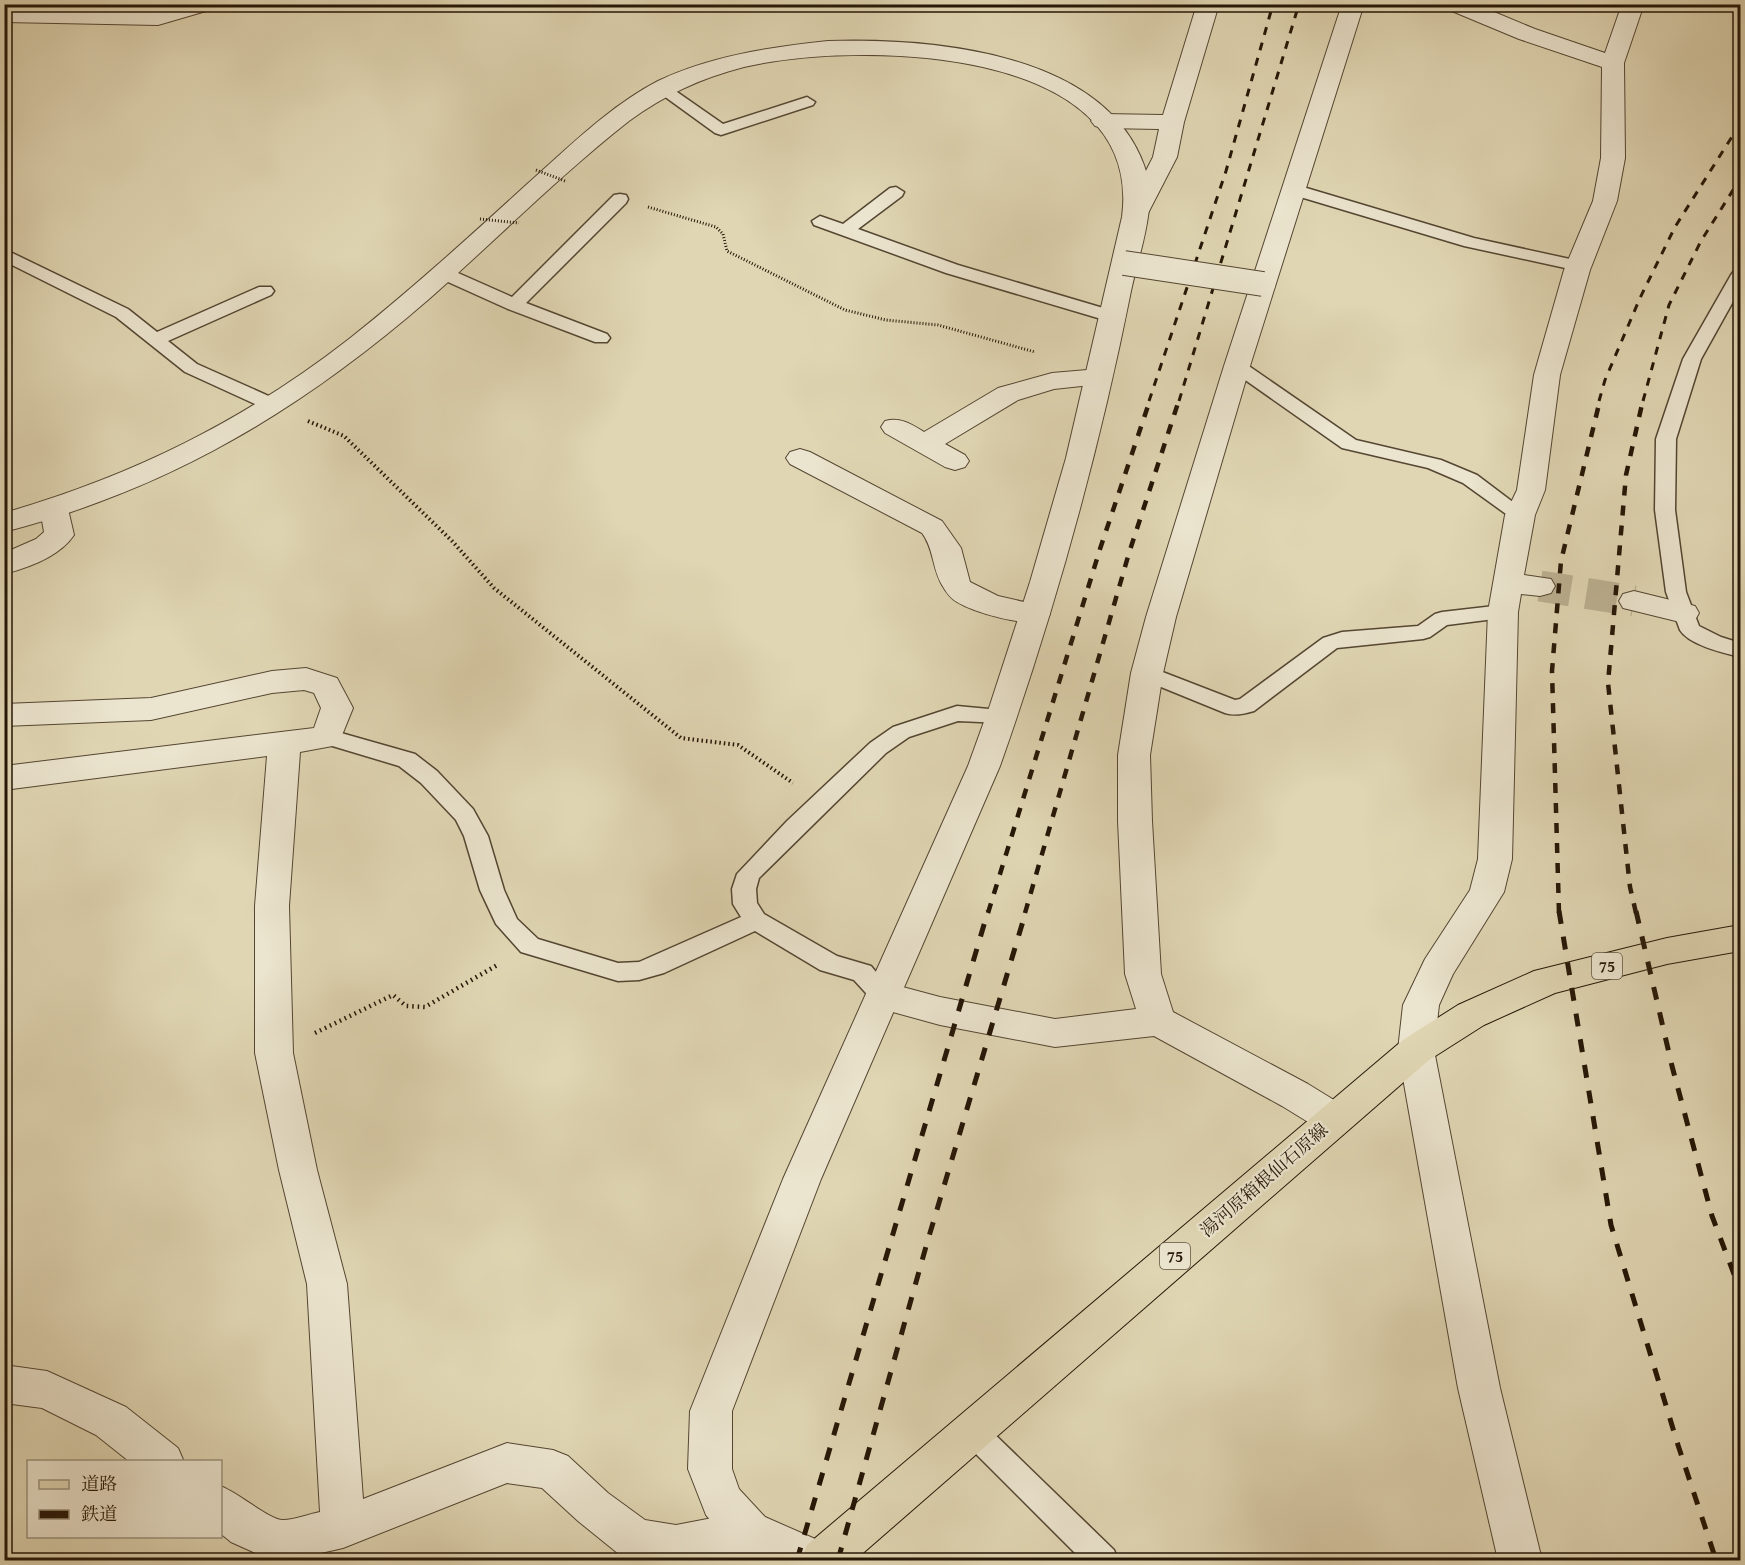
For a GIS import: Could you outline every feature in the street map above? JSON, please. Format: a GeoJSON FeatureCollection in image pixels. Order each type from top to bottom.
{"type":"FeatureCollection","features":[{"type":"Feature","properties":{"kind":"main road","name":"湯河原箱根仙石原線"},"geometry":{"type":"LineString","coordinates":[[823,1560],[1416,1050],[1471,1016],[1547,981],[1667,951],[1740,938]]}},
{"type":"Feature","properties":{"kind":"street"},"geometry":{"type":"LineString","coordinates":[[4,15],[158,18],[205,4]]}},
{"type":"Feature","properties":{"kind":"street"},"geometry":{"type":"LineString","coordinates":[[813,1560],[749,1532],[721,1501],[710,1469],[711,1411],[802,1179],[984,766],[1002,716],[1035,614],[1074,477],[1114,317],[1136,214],[1165,158],[1172,122],[1208,4]]}},
{"type":"Feature","properties":{"kind":"street"},"geometry":{"type":"LineString","coordinates":[[1158,1021],[1143,974],[1136,821],[1134,754],[1147,673],[1161,617],[1237,366],[1353,4]]}},
{"type":"Feature","properties":{"kind":"street"},"geometry":{"type":"LineString","coordinates":[[1455,4],[1527,34],[1613,63]]}},
{"type":"Feature","properties":{"kind":"street"},"geometry":{"type":"LineString","coordinates":[[1520,1560],[1479,1388],[1416,1050],[1421,1005],[1438,969],[1487,892],[1495,859],[1506,597],[1520,515],[1531,490],[1547,375],[1579,266],[1605,201],[1613,158],[1613,63],[1633,4]]}},
{"type":"Feature","properties":{"kind":"street"},"geometry":{"type":"LineString","coordinates":[[4,523],[54,509],[198,449],[273,405],[352,348],[443,273],[610,122],[662,88],[681,79],[738,61],[823,48],[871,46],[967,56],[1005,65],[1051,83],[1086,103],[1122,142],[1135,171],[1136,214]]}},
{"type":"Feature","properties":{"kind":"street"},"geometry":{"type":"LineString","coordinates":[[1103,121],[1172,122]]}},
{"type":"Feature","properties":{"kind":"street"},"geometry":{"type":"LineString","coordinates":[[1124,263],[1263,284]]}},
{"type":"Feature","properties":{"kind":"street"},"geometry":{"type":"LineString","coordinates":[[924,444],[1008,394],[1052,381],[1099,376]]}},
{"type":"Feature","properties":{"kind":"street"},"geometry":{"type":"LineString","coordinates":[[895,427],[955,461]]}},
{"type":"Feature","properties":{"kind":"street"},"geometry":{"type":"LineString","coordinates":[[800,458],[932,527],[946,543],[956,585],[973,599],[1035,614]]}},
{"type":"Feature","properties":{"kind":"street"},"geometry":{"type":"LineString","coordinates":[[4,565],[46,546],[58,535],[54,509]]}},
{"type":"Feature","properties":{"kind":"street"},"geometry":{"type":"LineString","coordinates":[[1506,597],[1540,586]]}},
{"type":"Feature","properties":{"kind":"street"},"geometry":{"type":"LineString","coordinates":[[1634,601],[1684,613]]}},
{"type":"Feature","properties":{"kind":"street"},"geometry":{"type":"LineString","coordinates":[[4,715],[151,709],[272,682],[306,679],[326,686],[336,708],[327,737],[4,778]]}},
{"type":"Feature","properties":{"kind":"street"},"geometry":{"type":"LineString","coordinates":[[284,742],[272,906],[274,1053],[298,1170],[327,1284],[343,1527]]}},
{"type":"Feature","properties":{"kind":"street"},"geometry":{"type":"LineString","coordinates":[[884,996],[940,1011],[1055,1033],[1158,1021],[1295,1095],[1334,1119]]}},
{"type":"Feature","properties":{"kind":"street"},"geometry":{"type":"LineString","coordinates":[[4,1384],[47,1390],[111,1421],[162,1460]]}},
{"type":"Feature","properties":{"kind":"street"},"geometry":{"type":"LineString","coordinates":[[222,1508],[247,1527],[280,1542],[343,1527],[507,1463],[553,1470],[593,1507],[636,1540],[676,1546],[749,1532]]}},
{"type":"Feature","properties":{"kind":"lane"},"geometry":{"type":"LineString","coordinates":[[662,88],[721,130],[807,102]]}},
{"type":"Feature","properties":{"kind":"lane"},"geometry":{"type":"LineString","coordinates":[[1293,189],[1470,242],[1579,266]]}},
{"type":"Feature","properties":{"kind":"lane"},"geometry":{"type":"LineString","coordinates":[[846,231],[896,192]]}},
{"type":"Feature","properties":{"kind":"lane"},"geometry":{"type":"LineString","coordinates":[[514,305],[620,199]]}},
{"type":"Feature","properties":{"kind":"lane"},"geometry":{"type":"LineString","coordinates":[[820,221],[952,269],[1114,317]]}},
{"type":"Feature","properties":{"kind":"lane"},"geometry":{"type":"LineString","coordinates":[[4,254],[122,313],[190,368],[273,405]]}},
{"type":"Feature","properties":{"kind":"lane"},"geometry":{"type":"LineString","coordinates":[[443,273],[514,305],[601,338]]}},
{"type":"Feature","properties":{"kind":"lane"},"geometry":{"type":"LineString","coordinates":[[1740,275],[1692,359],[1666,439],[1665,510],[1676,592],[1690,630],[1714,642],[1740,650]]}},
{"type":"Feature","properties":{"kind":"lane"},"geometry":{"type":"LineString","coordinates":[[155,340],[265,291]]}},
{"type":"Feature","properties":{"kind":"lane"},"geometry":{"type":"LineString","coordinates":[[1237,366],[1349,444],[1434,464],[1470,479],[1520,515]]}},
{"type":"Feature","properties":{"kind":"lane"},"geometry":{"type":"LineString","coordinates":[[1147,673],[1233,708],[1246,706],[1330,643],[1342,639],[1423,632],[1442,619],[1506,597]]}},
{"type":"Feature","properties":{"kind":"lane"},"geometry":{"type":"LineString","coordinates":[[884,996],[862,973],[829,963],[756,920],[745,904],[744,889],[749,874],[878,748],[901,732],[957,713],[1002,716]]}},
{"type":"Feature","properties":{"kind":"lane"},"geometry":{"type":"LineString","coordinates":[[327,737],[407,760],[429,777],[465,815],[476,836],[492,890],[508,924],[530,946],[605,969],[639,971],[655,966],[756,920]]}},
{"type":"Feature","properties":{"kind":"lane"},"geometry":{"type":"LineString","coordinates":[[972,1431],[1102,1560]]}},
{"type":"Feature","properties":{"kind":"path"},"geometry":{"type":"LineString","coordinates":[[536,170],[620,199],[716,227],[723,234],[727,251],[845,310],[886,320],[938,325],[1036,352]]}},
{"type":"Feature","properties":{"kind":"path"},"geometry":{"type":"LineString","coordinates":[[480,219],[519,223]]}},
{"type":"Feature","properties":{"kind":"path"},"geometry":{"type":"LineString","coordinates":[[273,405],[344,436],[452,541],[494,588],[681,738],[738,745],[821,802]]}},
{"type":"Feature","properties":{"kind":"path"},"geometry":{"type":"LineString","coordinates":[[274,1053],[393,995],[406,1006],[425,1007],[530,946]]}},
{"type":"Feature","properties":{"kind":"tunnel"},"geometry":{"type":"LineString","coordinates":[[1540,586],[1634,601]]}},
{"type":"Feature","properties":{"kind":"railway"},"geometry":{"type":"LineString","coordinates":[[1149,401],[1226,171],[1273,4]]}},
{"type":"Feature","properties":{"kind":"railway"},"geometry":{"type":"LineString","coordinates":[[1179,401],[1299,4]]}},
{"type":"Feature","properties":{"kind":"railway"},"geometry":{"type":"LineString","coordinates":[[1599,401],[1605,380],[1640,298],[1675,227],[1740,124]]}},
{"type":"Feature","properties":{"kind":"railway"},"geometry":{"type":"LineString","coordinates":[[1643,401],[1669,305],[1701,241],[1740,179]]}},
{"type":"Feature","properties":{"kind":"railway"},"geometry":{"type":"LineString","coordinates":[[988,913],[1100,549],[1150,400]]}},
{"type":"Feature","properties":{"kind":"railway"},"geometry":{"type":"LineString","coordinates":[[1025,913],[1129,553],[1179,400]]}},
{"type":"Feature","properties":{"kind":"railway"},"geometry":{"type":"LineString","coordinates":[[1559,913],[1552,671],[1561,561],[1600,400]]}},
{"type":"Feature","properties":{"kind":"railway"},"geometry":{"type":"LineString","coordinates":[[1636,913],[1630,887],[1608,683],[1626,475],[1643,400]]}},
{"type":"Feature","properties":{"kind":"railway"},"geometry":{"type":"LineString","coordinates":[[797,1560],[988,911]]}},
{"type":"Feature","properties":{"kind":"railway"},"geometry":{"type":"LineString","coordinates":[[838,1560],[927,1243],[1026,911]]}},
{"type":"Feature","properties":{"kind":"railway"},"geometry":{"type":"LineString","coordinates":[[1559,911],[1611,1225],[1678,1445],[1716,1560]]}},
{"type":"Feature","properties":{"kind":"railway"},"geometry":{"type":"LineString","coordinates":[[1636,911],[1672,1066],[1712,1216],[1740,1290]]}}]}
